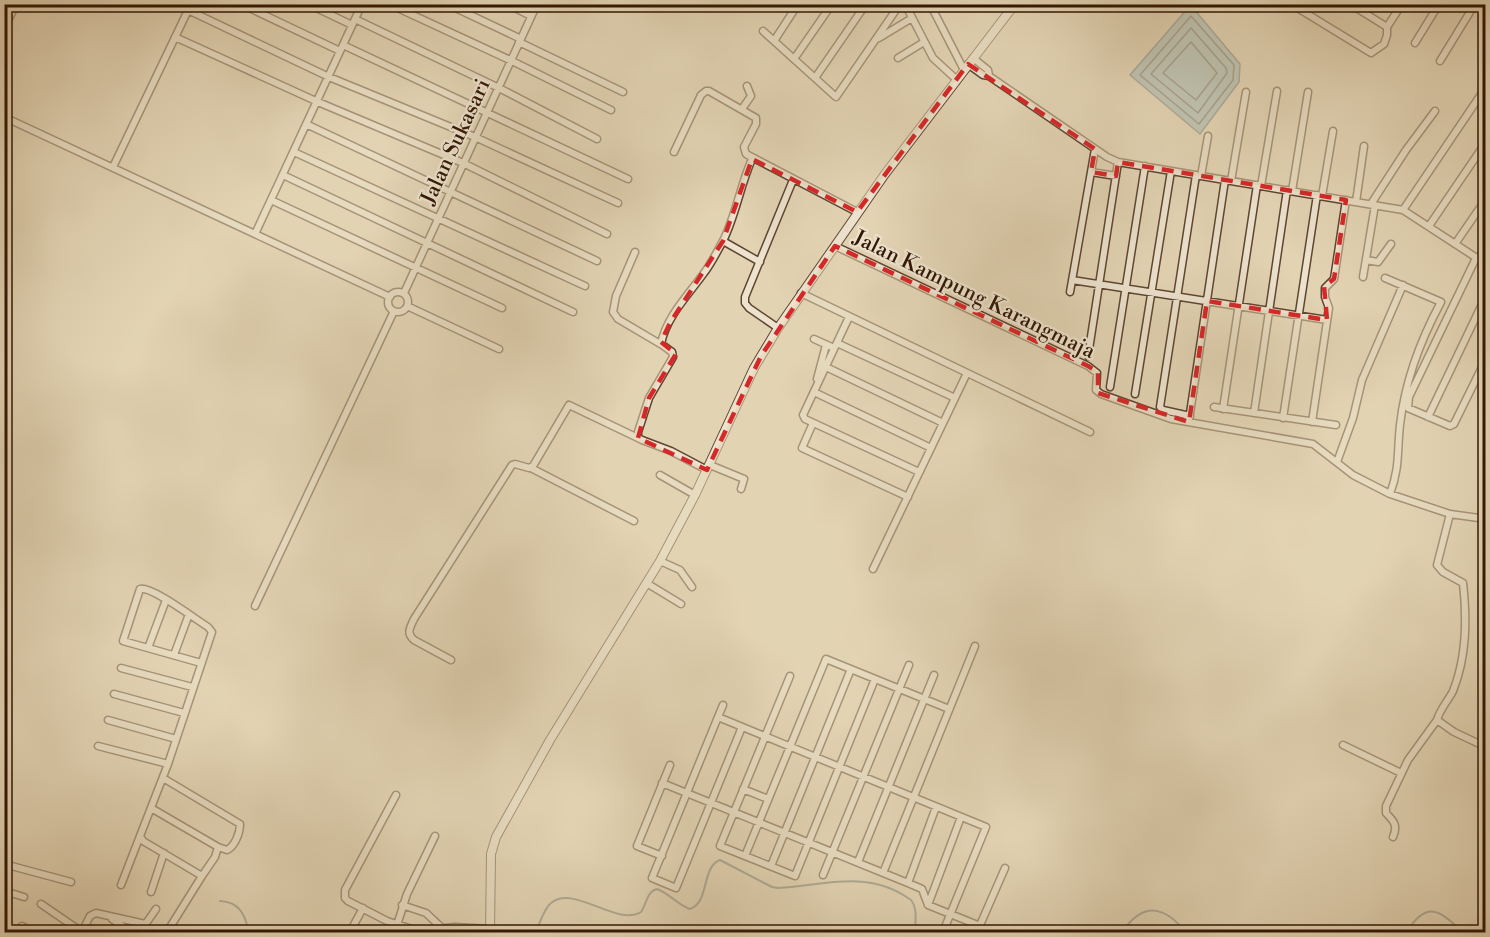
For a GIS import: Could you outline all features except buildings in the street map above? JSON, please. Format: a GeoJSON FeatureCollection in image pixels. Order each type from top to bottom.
{"type":"FeatureCollection","features":[{"type":"Feature","properties":{"kind":"street"},"geometry":{"type":"LineString","coordinates":[[4,28],[16,4]]}},
{"type":"Feature","properties":{"kind":"street"},"geometry":{"type":"LineString","coordinates":[[241,4],[628,179]]}},
{"type":"Feature","properties":{"kind":"street"},"geometry":{"type":"LineString","coordinates":[[308,4],[499,88],[597,139]]}},
{"type":"Feature","properties":{"kind":"street"},"geometry":{"type":"LineString","coordinates":[[255,234],[362,4]]}},
{"type":"Feature","properties":{"kind":"street"},"geometry":{"type":"LineString","coordinates":[[389,4],[611,110]]}},
{"type":"Feature","properties":{"kind":"street"},"geometry":{"type":"LineString","coordinates":[[447,4],[624,92]]}},
{"type":"Feature","properties":{"kind":"street"},"geometry":{"type":"LineString","coordinates":[[507,4],[531,16]]}},
{"type":"Feature","properties":{"kind":"street","name":"Jalan Sukasari"},"geometry":{"type":"LineString","coordinates":[[404,293],[537,4]]}},
{"type":"Feature","properties":{"kind":"street"},"geometry":{"type":"LineString","coordinates":[[774,40],[798,4]]}},
{"type":"Feature","properties":{"kind":"street"},"geometry":{"type":"LineString","coordinates":[[794,59],[832,4]]}},
{"type":"Feature","properties":{"kind":"street"},"geometry":{"type":"LineString","coordinates":[[815,78],[866,4]]}},
{"type":"Feature","properties":{"kind":"street"},"geometry":{"type":"LineString","coordinates":[[763,31],[836,97],[903,4],[933,58],[957,80]]}},
{"type":"Feature","properties":{"kind":"street"},"geometry":{"type":"LineString","coordinates":[[930,4],[968,64],[1118,162],[1403,210],[1485,264]]}},
{"type":"Feature","properties":{"kind":"street"},"geometry":{"type":"LineString","coordinates":[[396,795],[345,890],[344,895],[348,901],[397,925],[423,932],[455,927],[490,931],[491,854],[496,837],[550,740],[648,584],[696,495],[754,368],[801,293],[857,212],[1015,4]]}},
{"type":"Feature","properties":{"kind":"street"},"geometry":{"type":"LineString","coordinates":[[1291,4],[1370,53],[1384,44],[1388,35],[1387,27],[1402,4]]}},
{"type":"Feature","properties":{"kind":"street"},"geometry":{"type":"LineString","coordinates":[[1350,4],[1387,27]]}},
{"type":"Feature","properties":{"kind":"street"},"geometry":{"type":"LineString","coordinates":[[1415,42],[1439,4]]}},
{"type":"Feature","properties":{"kind":"street"},"geometry":{"type":"LineString","coordinates":[[1440,61],[1470,12],[1472,4]]}},
{"type":"Feature","properties":{"kind":"street"},"geometry":{"type":"LineString","coordinates":[[113,167],[189,7],[329,77],[475,137],[618,203]]}},
{"type":"Feature","properties":{"kind":"street"},"geometry":{"type":"LineString","coordinates":[[875,41],[912,18]]}},
{"type":"Feature","properties":{"kind":"street"},"geometry":{"type":"LineString","coordinates":[[175,37],[318,102],[463,163],[607,234]]}},
{"type":"Feature","properties":{"kind":"street"},"geometry":{"type":"LineString","coordinates":[[898,58],[924,42]]}},
{"type":"Feature","properties":{"kind":"street"},"geometry":{"type":"LineString","coordinates":[[742,109],[751,96],[747,86]]}},
{"type":"Feature","properties":{"kind":"street"},"geometry":{"type":"LineString","coordinates":[[1403,210],[1485,87]]}},
{"type":"Feature","properties":{"kind":"street"},"geometry":{"type":"LineString","coordinates":[[674,152],[701,95],[706,91],[742,109],[757,120],[744,149],[752,159],[857,212]]}},
{"type":"Feature","properties":{"kind":"street"},"geometry":{"type":"LineString","coordinates":[[1223,409],[1238,306],[1277,91]]}},
{"type":"Feature","properties":{"kind":"street"},"geometry":{"type":"LineString","coordinates":[[1208,136],[1198,176],[1160,407],[1189,419],[1228,180],[1246,92]]}},
{"type":"Feature","properties":{"kind":"street"},"geometry":{"type":"LineString","coordinates":[[1254,413],[1268,310],[1308,92]]}},
{"type":"Feature","properties":{"kind":"street"},"geometry":{"type":"LineString","coordinates":[[1363,277],[1373,205],[1406,150],[1435,111]]}},
{"type":"Feature","properties":{"kind":"street"},"geometry":{"type":"LineString","coordinates":[[4,117],[390,297]]}},
{"type":"Feature","properties":{"kind":"street"},"geometry":{"type":"LineString","coordinates":[[306,124],[597,261]]}},
{"type":"Feature","properties":{"kind":"street"},"geometry":{"type":"LineString","coordinates":[[1283,418],[1298,315],[1333,131]]}},
{"type":"Feature","properties":{"kind":"street"},"geometry":{"type":"LineString","coordinates":[[1429,226],[1485,142]]}},
{"type":"Feature","properties":{"kind":"street"},"geometry":{"type":"LineString","coordinates":[[1356,202],[1364,146]]}},
{"type":"Feature","properties":{"kind":"street"},"geometry":{"type":"LineString","coordinates":[[1070,292],[1095,149]]}},
{"type":"Feature","properties":{"kind":"street"},"geometry":{"type":"LineString","coordinates":[[294,152],[585,286]]}},
{"type":"Feature","properties":{"kind":"street"},"geometry":{"type":"LineString","coordinates":[[662,345],[662,339],[670,323],[706,271],[723,241],[736,210],[746,172],[752,159]]}},
{"type":"Feature","properties":{"kind":"street"},"geometry":{"type":"LineString","coordinates":[[1088,356],[1118,162]]}},
{"type":"Feature","properties":{"kind":"street"},"geometry":{"type":"LineString","coordinates":[[1110,387],[1145,166]]}},
{"type":"Feature","properties":{"kind":"street"},"geometry":{"type":"LineString","coordinates":[[1135,394],[1172,171]]}},
{"type":"Feature","properties":{"kind":"street"},"geometry":{"type":"LineString","coordinates":[[1091,172],[1116,176]]}},
{"type":"Feature","properties":{"kind":"street"},"geometry":{"type":"LineString","coordinates":[[283,175],[573,312]]}},
{"type":"Feature","properties":{"kind":"street"},"geometry":{"type":"LineString","coordinates":[[778,328],[745,303],[747,292],[793,180]]}},
{"type":"Feature","properties":{"kind":"street"},"geometry":{"type":"LineString","coordinates":[[1455,244],[1485,199]]}},
{"type":"Feature","properties":{"kind":"street"},"geometry":{"type":"LineString","coordinates":[[271,200],[502,308]]}},
{"type":"Feature","properties":{"kind":"street"},"geometry":{"type":"LineString","coordinates":[[1312,422],[1329,308],[1325,288],[1334,279],[1346,200]]}},
{"type":"Feature","properties":{"kind":"street"},"geometry":{"type":"LineString","coordinates":[[723,241],[760,262]]}},
{"type":"Feature","properties":{"kind":"street"},"geometry":{"type":"LineString","coordinates":[[1366,260],[1378,262],[1391,244]]}},
{"type":"Feature","properties":{"kind":"street","name":"Jalan Kampung Karangmaja"},"geometry":{"type":"LineString","coordinates":[[835,246],[1088,366],[1097,373],[1095,389],[1101,394],[1171,419],[1189,419],[1313,444],[1353,475],[1390,494],[1450,514],[1485,519]]}},
{"type":"Feature","properties":{"kind":"street"},"geometry":{"type":"LineString","coordinates":[[1485,248],[1477,258],[1407,403],[1410,410],[1450,426],[1454,424],[1485,359]]}},
{"type":"Feature","properties":{"kind":"street"},"geometry":{"type":"LineString","coordinates":[[635,252],[616,296],[614,312],[618,319],[672,352],[673,357],[649,398],[638,438]]}},
{"type":"Feature","properties":{"kind":"street"},"geometry":{"type":"LineString","coordinates":[[1385,278],[1441,302],[1414,360],[1400,423],[1398,469],[1390,494]]}},
{"type":"Feature","properties":{"kind":"street"},"geometry":{"type":"LineString","coordinates":[[1072,280],[1327,320]]}},
{"type":"Feature","properties":{"kind":"street"},"geometry":{"type":"LineString","coordinates":[[1336,462],[1353,418],[1362,380],[1403,285]]}},
{"type":"Feature","properties":{"kind":"street"},"geometry":{"type":"LineString","coordinates":[[394,293],[404,293],[408,301],[407,306],[403,311],[394,311],[388,303],[390,297],[394,293]]}},
{"type":"Feature","properties":{"kind":"street"},"geometry":{"type":"LineString","coordinates":[[801,293],[1090,432]]}},
{"type":"Feature","properties":{"kind":"street"},"geometry":{"type":"LineString","coordinates":[[1428,417],[1485,296]]}},
{"type":"Feature","properties":{"kind":"street"},"geometry":{"type":"LineString","coordinates":[[407,306],[499,349]]}},
{"type":"Feature","properties":{"kind":"street"},"geometry":{"type":"LineString","coordinates":[[255,606],[394,311]]}},
{"type":"Feature","properties":{"kind":"street"},"geometry":{"type":"LineString","coordinates":[[849,317],[803,415],[805,419],[813,423],[919,472]]}},
{"type":"Feature","properties":{"kind":"street"},"geometry":{"type":"LineString","coordinates":[[814,339],[826,345],[836,346],[955,398]]}},
{"type":"Feature","properties":{"kind":"street"},"geometry":{"type":"LineString","coordinates":[[814,393],[826,345]]}},
{"type":"Feature","properties":{"kind":"street"},"geometry":{"type":"LineString","coordinates":[[826,367],[943,423]]}},
{"type":"Feature","properties":{"kind":"street"},"geometry":{"type":"LineString","coordinates":[[873,569],[967,373]]}},
{"type":"Feature","properties":{"kind":"street"},"geometry":{"type":"LineString","coordinates":[[814,393],[931,448]]}},
{"type":"Feature","properties":{"kind":"street"},"geometry":{"type":"LineString","coordinates":[[531,468],[569,405],[638,438],[744,479],[741,489]]}},
{"type":"Feature","properties":{"kind":"street"},"geometry":{"type":"LineString","coordinates":[[1214,407],[1336,426]]}},
{"type":"Feature","properties":{"kind":"street"},"geometry":{"type":"LineString","coordinates":[[1485,420],[1483,428],[1485,431]]}},
{"type":"Feature","properties":{"kind":"street"},"geometry":{"type":"LineString","coordinates":[[813,423],[802,448],[908,497]]}},
{"type":"Feature","properties":{"kind":"street"},"geometry":{"type":"LineString","coordinates":[[451,660],[414,640],[409,634],[410,628],[511,466],[515,464],[531,468],[634,521]]}},
{"type":"Feature","properties":{"kind":"street"},"geometry":{"type":"LineString","coordinates":[[660,475],[696,495]]}},
{"type":"Feature","properties":{"kind":"street"},"geometry":{"type":"LineString","coordinates":[[1393,837],[1396,830],[1395,823],[1385,809],[1415,748],[1437,720],[1450,696],[1460,670],[1466,629],[1463,583],[1443,572],[1437,565],[1450,514]]}},
{"type":"Feature","properties":{"kind":"street"},"geometry":{"type":"LineString","coordinates":[[660,561],[680,570],[692,586]]}},
{"type":"Feature","properties":{"kind":"street"},"geometry":{"type":"LineString","coordinates":[[648,584],[681,604]]}},
{"type":"Feature","properties":{"kind":"street"},"geometry":{"type":"LineString","coordinates":[[121,885],[168,764],[192,687],[201,663],[211,631],[166,600],[144,588],[140,589],[122,640],[201,663]]}},
{"type":"Feature","properties":{"kind":"street"},"geometry":{"type":"LineString","coordinates":[[148,648],[166,600]]}},
{"type":"Feature","properties":{"kind":"street"},"geometry":{"type":"LineString","coordinates":[[174,655],[189,614]]}},
{"type":"Feature","properties":{"kind":"street"},"geometry":{"type":"LineString","coordinates":[[883,873],[975,646]]}},
{"type":"Feature","properties":{"kind":"street"},"geometry":{"type":"LineString","coordinates":[[745,856],[826,659],[949,709]]}},
{"type":"Feature","properties":{"kind":"street"},"geometry":{"type":"LineString","coordinates":[[824,876],[909,665]]}},
{"type":"Feature","properties":{"kind":"street"},"geometry":{"type":"LineString","coordinates":[[121,668],[192,687]]}},
{"type":"Feature","properties":{"kind":"street"},"geometry":{"type":"LineString","coordinates":[[771,866],[851,669]]}},
{"type":"Feature","properties":{"kind":"street"},"geometry":{"type":"LineString","coordinates":[[858,862],[934,675]]}},
{"type":"Feature","properties":{"kind":"street"},"geometry":{"type":"LineString","coordinates":[[790,676],[720,846],[795,876],[875,679]]}},
{"type":"Feature","properties":{"kind":"street"},"geometry":{"type":"LineString","coordinates":[[114,694],[184,713]]}},
{"type":"Feature","properties":{"kind":"street"},"geometry":{"type":"LineString","coordinates":[[723,705],[652,878],[676,888],[742,727]]}},
{"type":"Feature","properties":{"kind":"street"},"geometry":{"type":"LineString","coordinates":[[718,717],[986,827],[943,933]]}},
{"type":"Feature","properties":{"kind":"street"},"geometry":{"type":"LineString","coordinates":[[108,720],[176,738]]}},
{"type":"Feature","properties":{"kind":"street"},"geometry":{"type":"LineString","coordinates":[[1437,720],[1454,732],[1485,747]]}},
{"type":"Feature","properties":{"kind":"street"},"geometry":{"type":"LineString","coordinates":[[1343,745],[1401,773]]}},
{"type":"Feature","properties":{"kind":"street"},"geometry":{"type":"LineString","coordinates":[[98,746],[168,764]]}},
{"type":"Feature","properties":{"kind":"street"},"geometry":{"type":"LineString","coordinates":[[662,856],[637,846],[670,765]]}},
{"type":"Feature","properties":{"kind":"street"},"geometry":{"type":"LineString","coordinates":[[152,808],[227,850],[240,830],[240,824],[163,778]]}},
{"type":"Feature","properties":{"kind":"street"},"geometry":{"type":"LineString","coordinates":[[663,783],[922,889],[928,905],[979,929],[1005,868]]}},
{"type":"Feature","properties":{"kind":"street"},"geometry":{"type":"LineString","coordinates":[[743,789],[768,799]]}},
{"type":"Feature","properties":{"kind":"street"},"geometry":{"type":"LineString","coordinates":[[908,883],[936,807]]}},
{"type":"Feature","properties":{"kind":"street"},"geometry":{"type":"LineString","coordinates":[[928,905],[961,817]]}},
{"type":"Feature","properties":{"kind":"street"},"geometry":{"type":"LineString","coordinates":[[140,836],[142,841],[202,876]]}},
{"type":"Feature","properties":{"kind":"street"},"geometry":{"type":"LineString","coordinates":[[397,925],[402,905],[435,836]]}},
{"type":"Feature","properties":{"kind":"street"},"geometry":{"type":"LineString","coordinates":[[167,933],[215,857],[218,847]]}},
{"type":"Feature","properties":{"kind":"street"},"geometry":{"type":"LineString","coordinates":[[151,892],[164,853]]}},
{"type":"Feature","properties":{"kind":"street"},"geometry":{"type":"LineString","coordinates":[[4,864],[71,882]]}},
{"type":"Feature","properties":{"kind":"street"},"geometry":{"type":"LineString","coordinates":[[4,891],[24,897]]}},
{"type":"Feature","properties":{"kind":"street"},"geometry":{"type":"LineString","coordinates":[[40,904],[82,932],[93,914],[145,924]]}},
{"type":"Feature","properties":{"kind":"street"},"geometry":{"type":"LineString","coordinates":[[402,905],[426,914],[442,928]]}},
{"type":"Feature","properties":{"kind":"street"},"geometry":{"type":"LineString","coordinates":[[350,933],[363,908]]}},
{"type":"Feature","properties":{"kind":"street"},"geometry":{"type":"LineString","coordinates":[[140,933],[156,909]]}},
{"type":"Feature","properties":{"kind":"street"},"geometry":{"type":"LineString","coordinates":[[109,917],[131,933]]}},
{"type":"Feature","properties":{"kind":"street"},"geometry":{"type":"LineString","coordinates":[[22,926],[33,933]]}},
{"type":"Feature","properties":{"kind":"highlighted area"},"geometry":{"type":"Polygon","coordinates":[[[968,64],[1095,149],[1091,172],[1116,176],[1118,162],[1346,200],[1334,279],[1324,286],[1327,320],[1207,301],[1189,422],[1098,393],[1098,372],[1088,366],[835,246],[761,356],[707,470],[638,438],[649,398],[676,354],[661,342],[670,323],[723,241],[752,159],[857,212],[968,64]]]}},
{"type":"Feature","properties":{"kind":"water"},"geometry":{"type":"Polygon","coordinates":[[[1188,8],[1193,8],[1240,64],[1239,82],[1200,134],[1130,75],[1188,8]]]}},
{"type":"Feature","properties":{"kind":"waterway"},"geometry":{"type":"LineString","coordinates":[[536,932],[548,906],[560,899],[571,898],[608,911],[631,915],[641,912],[649,895],[657,889],[690,909],[700,899],[710,870],[720,860],[772,887],[847,881],[863,882],[895,890],[911,900],[915,907],[915,932]]}},
{"type":"Feature","properties":{"kind":"waterway"},"geometry":{"type":"LineString","coordinates":[[220,901],[232,904],[240,910],[249,932]]}},
{"type":"Feature","properties":{"kind":"waterway"},"geometry":{"type":"LineString","coordinates":[[1122,932],[1138,915],[1154,911],[1162,912],[1170,917],[1186,932]]}},
{"type":"Feature","properties":{"kind":"waterway"},"geometry":{"type":"LineString","coordinates":[[1407,932],[1414,922],[1427,912],[1440,914],[1462,932]]}},
{"type":"Feature","properties":{"kind":"waterway"},"geometry":{"type":"LineString","coordinates":[[1336,932],[1344,930],[1355,932]]}}]}
